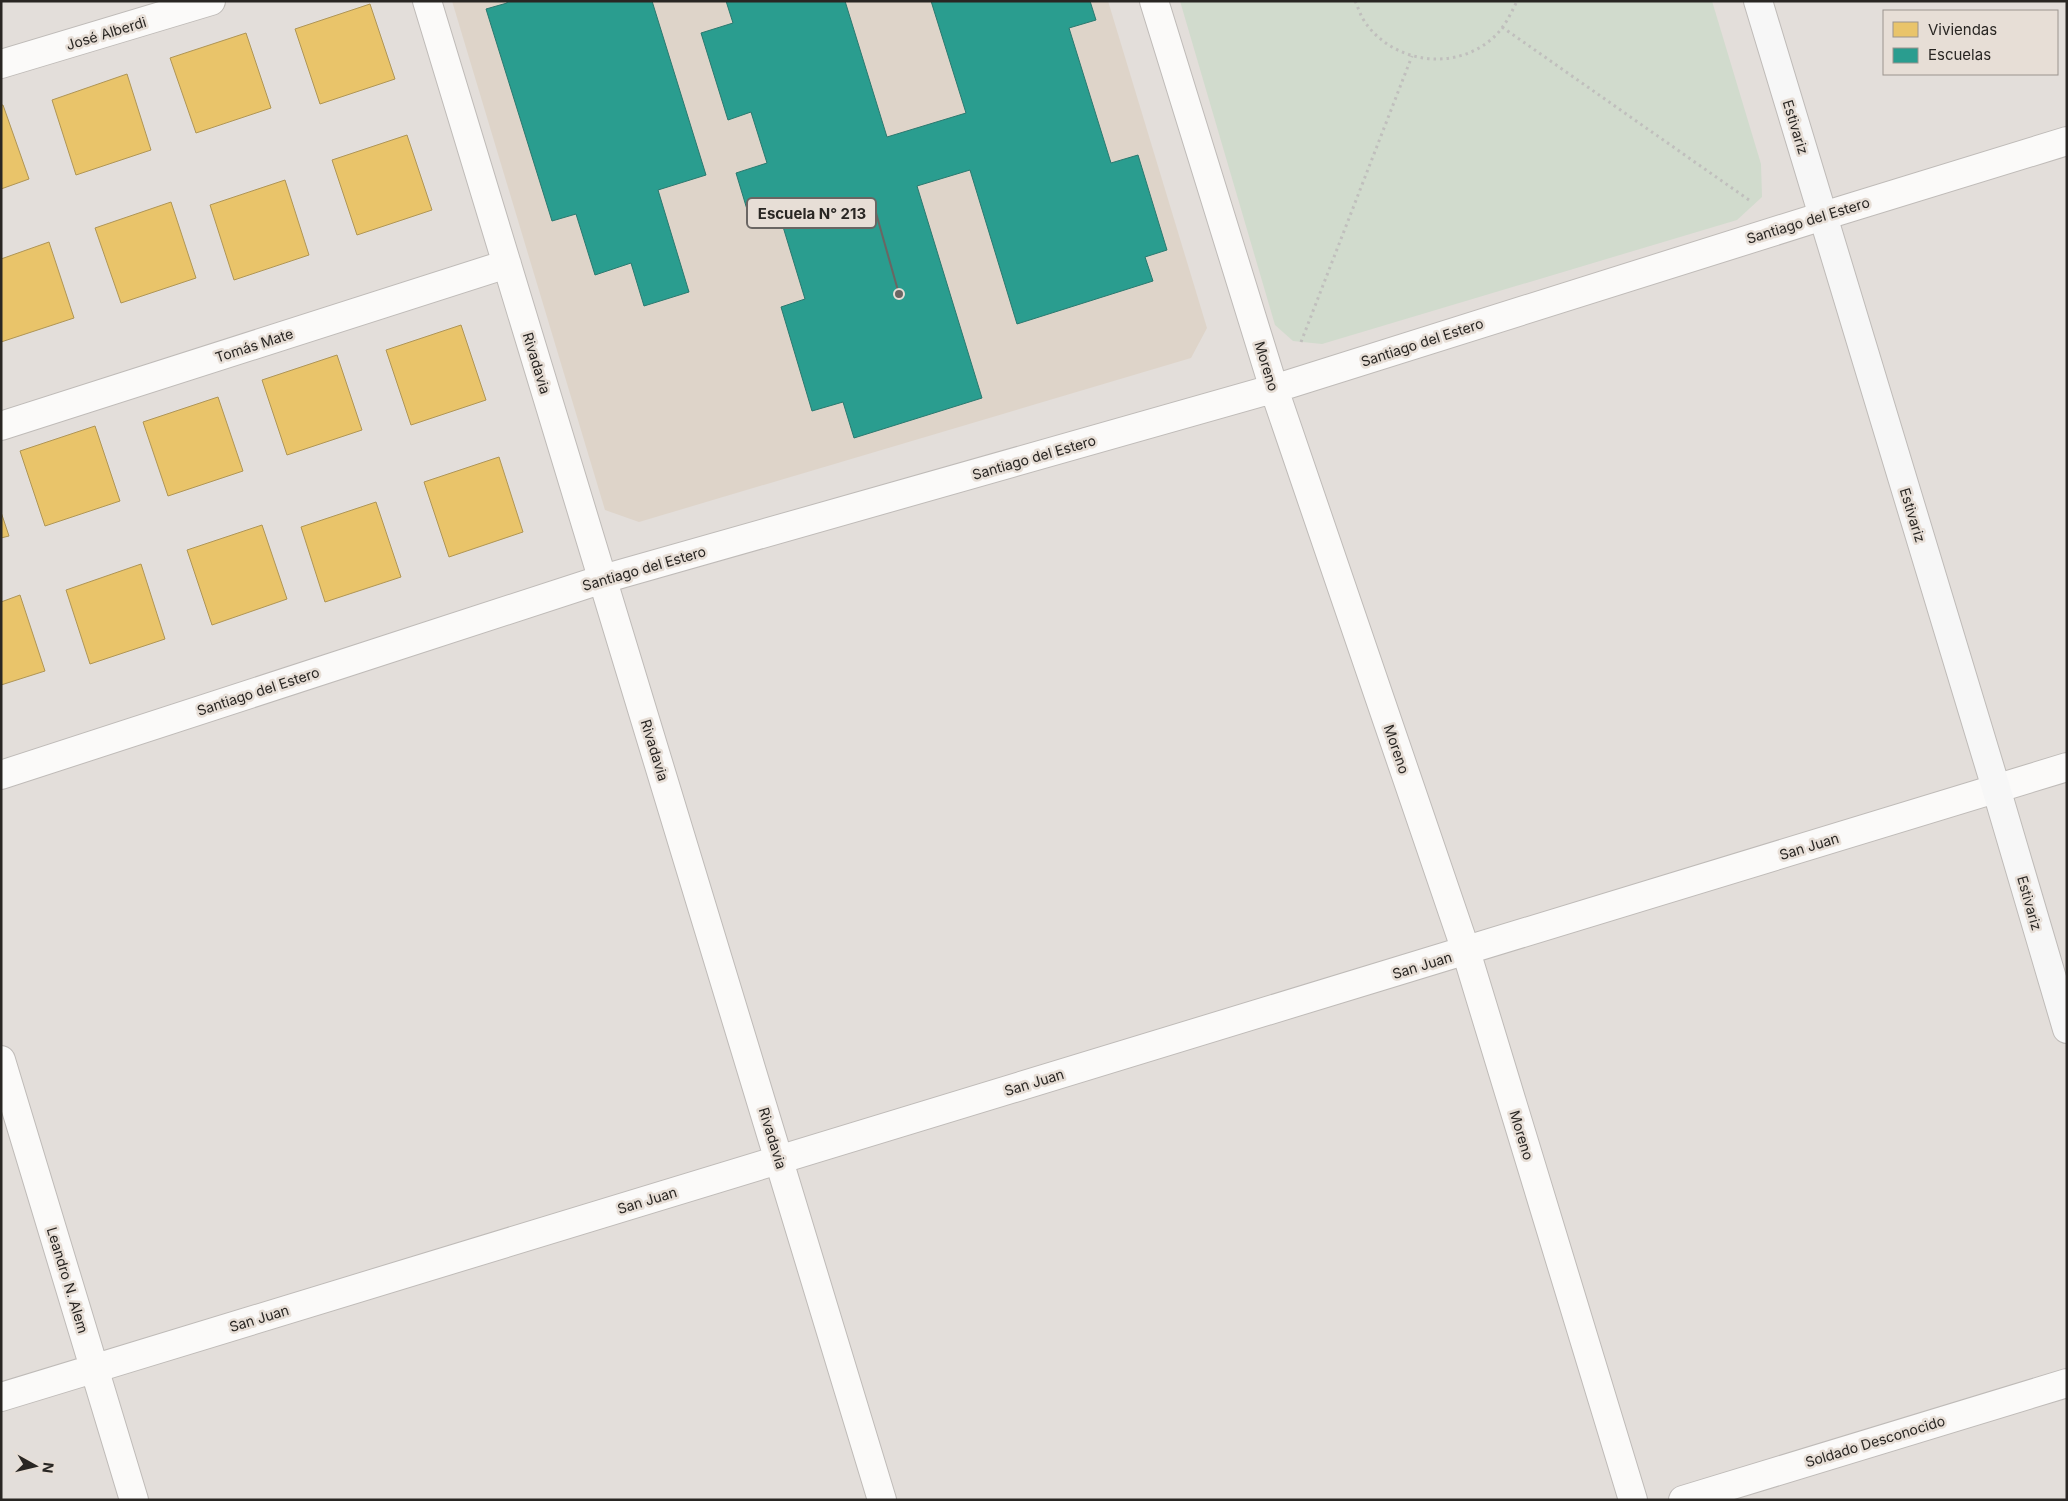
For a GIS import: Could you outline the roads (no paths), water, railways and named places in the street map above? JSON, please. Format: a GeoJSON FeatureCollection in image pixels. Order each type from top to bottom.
{"type":"FeatureCollection","features":[{"type":"Feature","properties":{"kind":"street","name":"José Alberdi"},"geometry":{"type":"LineString","coordinates":[[1,64],[211,1]]}},
{"type":"Feature","properties":{"kind":"street","name":"Rivadavia"},"geometry":{"type":"LineString","coordinates":[[427,1],[882,1500]]}},
{"type":"Feature","properties":{"kind":"street","name":"Moreno"},"geometry":{"type":"LineString","coordinates":[[1154,1],[1279,387],[1466,951],[1632,1500]]}},
{"type":"Feature","properties":{"kind":"street","name":"Estivariz"},"geometry":{"type":"LineString","coordinates":[[1758,1],[2067,1029]]}},
{"type":"Feature","properties":{"kind":"street","name":"Santiago del Estero"},"geometry":{"type":"LineString","coordinates":[[1,775],[603,579],[1279,387],[2067,141]]}},
{"type":"Feature","properties":{"kind":"street","name":"Tomás Mate"},"geometry":{"type":"LineString","coordinates":[[1,426],[507,264]]}},
{"type":"Feature","properties":{"kind":"street","name":"San Juan"},"geometry":{"type":"LineString","coordinates":[[1,1396],[2067,767]]}},
{"type":"Feature","properties":{"kind":"street","name":"Leandro N. Alem"},"geometry":{"type":"LineString","coordinates":[[1,1060],[134,1500]]}},
{"type":"Feature","properties":{"kind":"street","name":"Soldado Desconocido"},"geometry":{"type":"LineString","coordinates":[[1683,1500],[2067,1383]]}},
{"type":"Feature","properties":{"kind":"place","name":"Escuela N° 213"},"geometry":{"type":"Point","coordinates":[899,294]}}]}
